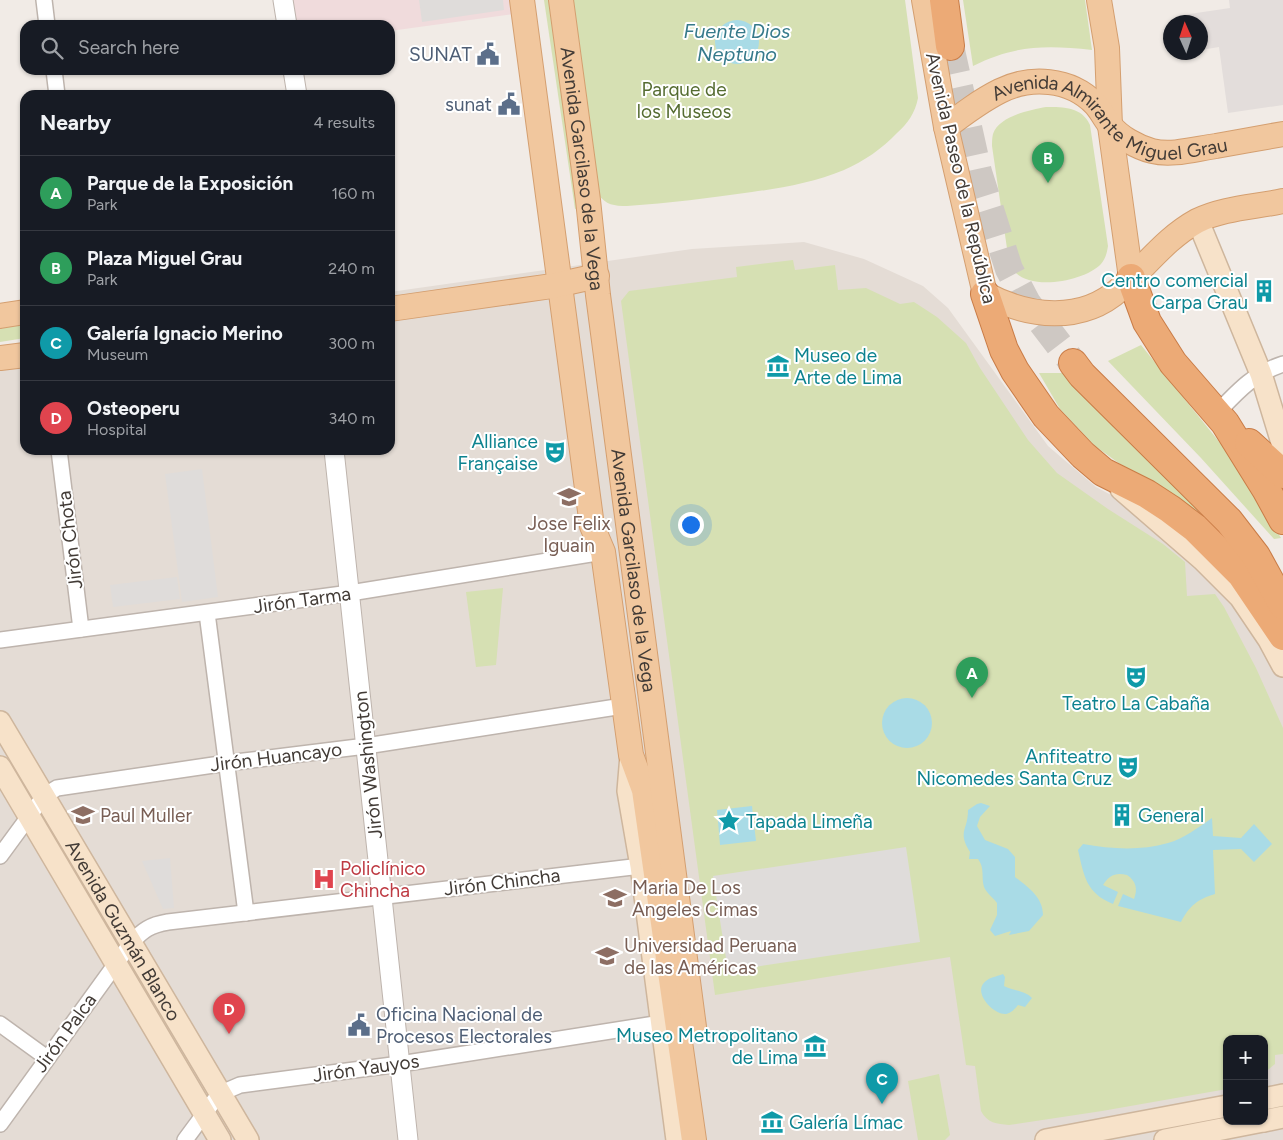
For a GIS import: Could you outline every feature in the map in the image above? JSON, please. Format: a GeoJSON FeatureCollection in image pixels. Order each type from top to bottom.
{"type":"FeatureCollection","features":[{"type":"Feature","properties":{"kind":"highway"},"geometry":{"type":"LineString","coordinates":[[944,0],[950,46]]}},
{"type":"Feature","properties":{"kind":"highway"},"geometry":{"type":"LineString","coordinates":[[1131,278],[1146,322],[1173,363],[1221,418],[1283,474]]}},
{"type":"Feature","properties":{"kind":"highway","name":"Avenida Paseo de la República"},"geometry":{"type":"LineString","coordinates":[[984,294],[1004,350],[1028,391],[1046,416],[1083,455],[1103,472]]}},
{"type":"Feature","properties":{"kind":"highway"},"geometry":{"type":"LineString","coordinates":[[1073,363],[1229,521],[1256,556],[1283,605]]}},
{"type":"Feature","properties":{"kind":"highway"},"geometry":{"type":"LineString","coordinates":[[1221,418],[1266,489],[1283,520]]}},
{"type":"Feature","properties":{"kind":"highway"},"geometry":{"type":"LineString","coordinates":[[1103,472],[1147,494],[1195,528],[1241,574],[1283,636]]}},
{"type":"Feature","properties":{"kind":"main road","name":"Avenida Garcilaso de la Vega"},"geometry":{"type":"LineString","coordinates":[[522,0],[549,205],[577,280],[607,524],[603,552],[623,706],[631,755],[644,790],[694,1140]]}},
{"type":"Feature","properties":{"kind":"main road","name":"Avenida Garcilaso de la Vega"},"geometry":{"type":"LineString","coordinates":[[537,0],[577,280],[709,1140]]}},
{"type":"Feature","properties":{"kind":"main road","name":"Avenida Garcilaso de la Vega"},"geometry":{"type":"LineString","coordinates":[[561,0],[588,200],[577,280]]}},
{"type":"Feature","properties":{"kind":"main road","name":"Avenida Paseo de la República"},"geometry":{"type":"LineString","coordinates":[[924,0],[946,127],[984,294]]}},
{"type":"Feature","properties":{"kind":"main road"},"geometry":{"type":"LineString","coordinates":[[1099,0],[1106,48],[1110,126],[1131,278]]}},
{"type":"Feature","properties":{"kind":"main road","name":"Avenida Almirante Miguel Grau"},"geometry":{"type":"LineString","coordinates":[[946,127],[972,107],[1001,90],[1025,83],[1048,81],[1067,85],[1084,94],[1102,112],[1110,126],[1125,138],[1151,151],[1168,153],[1283,134]]}},
{"type":"Feature","properties":{"kind":"main road"},"geometry":{"type":"LineString","coordinates":[[984,294],[1025,311],[1058,313],[1082,309],[1105,300],[1131,278],[1171,238],[1198,221],[1223,212],[1283,201]]}},
{"type":"Feature","properties":{"kind":"main road"},"geometry":{"type":"LineString","coordinates":[[1198,221],[1261,374],[1283,446]]}},
{"type":"Feature","properties":{"kind":"main road"},"geometry":{"type":"LineString","coordinates":[[395,308],[577,280]]}},
{"type":"Feature","properties":{"kind":"main road"},"geometry":{"type":"LineString","coordinates":[[0,316],[20,313]]}},
{"type":"Feature","properties":{"kind":"main road"},"geometry":{"type":"LineString","coordinates":[[0,358],[20,356]]}},
{"type":"Feature","properties":{"kind":"main road","name":"Avenida Paseo de la República"},"geometry":{"type":"LineString","coordinates":[[1103,472],[1203,560],[1240,597],[1269,640],[1283,666]]}},
{"type":"Feature","properties":{"kind":"main road","name":"Avenida Guzmán Blanco"},"geometry":{"type":"LineString","coordinates":[[0,722],[248,1140]]}},
{"type":"Feature","properties":{"kind":"main road","name":"Avenida Garcilaso de la Vega"},"geometry":{"type":"LineString","coordinates":[[631,755],[628,791],[641,866],[677,1140]]}},
{"type":"Feature","properties":{"kind":"main road","name":"Avenida Guzmán Blanco"},"geometry":{"type":"LineString","coordinates":[[0,767],[220,1140]]}},
{"type":"Feature","properties":{"kind":"main road"},"geometry":{"type":"LineString","coordinates":[[1268,1098],[1283,1095]]}},
{"type":"Feature","properties":{"kind":"main road"},"geometry":{"type":"LineString","coordinates":[[1046,1140],[1223,1107]]}},
{"type":"Feature","properties":{"kind":"main road"},"geometry":{"type":"LineString","coordinates":[[1268,1120],[1283,1117]]}},
{"type":"Feature","properties":{"kind":"main road"},"geometry":{"type":"LineString","coordinates":[[1165,1140],[1207,1136],[1249,1125]]}},
{"type":"Feature","properties":{"kind":"street"},"geometry":{"type":"LineString","coordinates":[[44,0],[47,20]]}},
{"type":"Feature","properties":{"kind":"street"},"geometry":{"type":"LineString","coordinates":[[283,0],[286,20]]}},
{"type":"Feature","properties":{"kind":"street"},"geometry":{"type":"LineString","coordinates":[[55,75],[56,90]]}},
{"type":"Feature","properties":{"kind":"street"},"geometry":{"type":"LineString","coordinates":[[294,75],[296,90]]}},
{"type":"Feature","properties":{"kind":"street"},"geometry":{"type":"LineString","coordinates":[[1221,418],[1244,385],[1261,374],[1283,364]]}},
{"type":"Feature","properties":{"kind":"street","name":"Jirón Chota"},"geometry":{"type":"LineString","coordinates":[[60,455],[81,629]]}},
{"type":"Feature","properties":{"kind":"street","name":"Jirón Washington"},"geometry":{"type":"LineString","coordinates":[[335,455],[408,1140]]}},
{"type":"Feature","properties":{"kind":"street","name":"Jirón Tarma"},"geometry":{"type":"LineString","coordinates":[[0,640],[350,593],[603,552]]}},
{"type":"Feature","properties":{"kind":"street"},"geometry":{"type":"LineString","coordinates":[[207,613],[246,913]]}},
{"type":"Feature","properties":{"kind":"street","name":"Jirón Huancayo"},"geometry":{"type":"LineString","coordinates":[[44,796],[57,788],[227,763],[366,746],[623,706]]}},
{"type":"Feature","properties":{"kind":"street"},"geometry":{"type":"LineString","coordinates":[[0,856],[44,796]]}},
{"type":"Feature","properties":{"kind":"street","name":"Jirón Chincha"},"geometry":{"type":"LineString","coordinates":[[130,943],[144,930],[159,924],[641,866]]}},
{"type":"Feature","properties":{"kind":"street","name":"Jirón Palca"},"geometry":{"type":"LineString","coordinates":[[0,1124],[130,943]]}},
{"type":"Feature","properties":{"kind":"street"},"geometry":{"type":"LineString","coordinates":[[0,1024],[47,1058]]}},
{"type":"Feature","properties":{"kind":"street","name":"Jirón Yauyos"},"geometry":{"type":"LineString","coordinates":[[220,1094],[240,1085],[400,1064],[661,1024]]}},
{"type":"Feature","properties":{"kind":"street"},"geometry":{"type":"LineString","coordinates":[[186,1140],[204,1113],[220,1094]]}},
{"type":"Feature","properties":{"kind":"shaded area"},"geometry":{"type":"Polygon","coordinates":[[[292,0],[511,0],[513,14],[395,30],[395,20],[294,20],[292,0]]]}},
{"type":"Feature","properties":{"kind":"shaded area"},"geometry":{"type":"Polygon","coordinates":[[[419,0],[503,0],[504,10],[422,22],[419,0]]]}},
{"type":"Feature","properties":{"kind":"shaded area"},"geometry":{"type":"Polygon","coordinates":[[[1229,0],[1283,0],[1283,105],[1228,113],[1219,47],[1208,49],[1208,15],[1183,15],[1230,8],[1229,0]]]}},
{"type":"Feature","properties":{"kind":"shaded area"},"geometry":{"type":"Polygon","coordinates":[[[804,242],[864,259],[923,286],[948,308],[1048,446],[1096,487],[1130,505],[1283,648],[1283,1140],[0,1140],[0,348],[20,345],[20,455],[395,455],[395,291],[692,249],[804,242]]]}},
{"type":"Feature","properties":{"kind":"shaded area"},"geometry":{"type":"Polygon","coordinates":[[[202,469],[218,597],[182,602],[165,474],[202,469]]]}},
{"type":"Feature","properties":{"kind":"shaded area"},"geometry":{"type":"Polygon","coordinates":[[[177,577],[180,599],[113,607],[110,585],[177,577]]]}},
{"type":"Feature","properties":{"kind":"shaded area"},"geometry":{"type":"Polygon","coordinates":[[[906,847],[920,942],[728,971],[713,876],[906,847]]]}},
{"type":"Feature","properties":{"kind":"shaded area"},"geometry":{"type":"Polygon","coordinates":[[[170,858],[174,908],[163,909],[142,861],[170,858]]]}},
{"type":"Feature","properties":{"kind":"green space"},"geometry":{"type":"Polygon","coordinates":[[[544,0],[550,0],[581,208],[575,209],[544,0]]]}},
{"type":"Feature","properties":{"kind":"green space","name":"Parque de los Museos"},"geometry":{"type":"Polygon","coordinates":[[[569,0],[905,0],[918,98],[917,103],[911,117],[879,149],[866,159],[822,178],[775,189],[705,198],[627,206],[611,204],[604,201],[598,194],[569,0]]]}},
{"type":"Feature","properties":{"kind":"green space"},"geometry":{"type":"Polygon","coordinates":[[[963,0],[1085,0],[1092,50],[1060,47],[1031,48],[1003,54],[973,66],[963,0]]]}},
{"type":"Feature","properties":{"kind":"green space"},"geometry":{"type":"Polygon","coordinates":[[[1046,107],[1066,108],[1077,111],[1087,119],[1090,125],[1108,246],[1103,262],[1093,270],[1058,282],[1033,281],[1023,278],[1014,271],[1009,262],[992,144],[996,128],[1008,118],[1046,107]]]}},
{"type":"Feature","properties":{"kind":"green space"},"geometry":{"type":"Polygon","coordinates":[[[793,260],[795,270],[835,265],[838,290],[866,288],[900,304],[914,302],[937,317],[966,343],[980,368],[1028,440],[1057,473],[1108,509],[1163,544],[1185,562],[1187,596],[1215,594],[1224,607],[1256,668],[1283,728],[1283,1054],[1275,1055],[1275,1064],[1268,1070],[1268,1035],[1223,1035],[1223,1090],[1102,1111],[1009,1125],[1000,1124],[989,1120],[983,1115],[975,1066],[966,1065],[950,957],[715,995],[621,301],[629,291],[737,277],[736,267],[793,260]]]}},
{"type":"Feature","properties":{"kind":"green space"},"geometry":{"type":"Polygon","coordinates":[[[20,324],[20,339],[0,342],[0,326],[20,324]]]}},
{"type":"Feature","properties":{"kind":"green space"},"geometry":{"type":"Polygon","coordinates":[[[1141,345],[1237,464],[1281,538],[1274,539],[1201,458],[1108,361],[1141,345]]]}},
{"type":"Feature","properties":{"kind":"green space"},"geometry":{"type":"Polygon","coordinates":[[[1039,373],[1071,373],[1241,551],[1095,446],[1060,409],[1039,373]]]}},
{"type":"Feature","properties":{"kind":"green space"},"geometry":{"type":"Polygon","coordinates":[[[503,588],[496,665],[476,667],[466,592],[503,588]]]}},
{"type":"Feature","properties":{"kind":"green space"},"geometry":{"type":"Polygon","coordinates":[[[939,1074],[950,1135],[945,1140],[918,1140],[908,1081],[939,1074]]]}},
{"type":"Feature","properties":{"kind":"water","name":"Fuente Dios Neptuno"},"geometry":{"type":"Polygon","coordinates":[[[737,20],[749,24],[755,30],[759,42],[755,54],[749,60],[737,64],[725,60],[719,54],[715,42],[719,30],[725,24],[737,20]]]}},
{"type":"Feature","properties":{"kind":"water"},"geometry":{"type":"Polygon","coordinates":[[[902,698],[912,698],[925,705],[932,718],[932,728],[925,741],[912,748],[902,748],[893,744],[886,737],[882,728],[882,718],[886,709],[893,702],[902,698]]]}},
{"type":"Feature","properties":{"kind":"water"},"geometry":{"type":"Polygon","coordinates":[[[981,803],[990,806],[980,817],[977,826],[985,840],[1008,849],[1015,857],[1015,877],[1034,893],[1040,903],[1043,915],[1029,931],[1009,935],[1011,931],[995,936],[990,930],[997,915],[997,903],[984,887],[982,869],[978,859],[969,859],[970,852],[964,840],[968,810],[981,803]]]}},
{"type":"Feature","properties":{"kind":"water"},"geometry":{"type":"Polygon","coordinates":[[[752,806],[756,841],[720,845],[717,810],[752,806]]]}},
{"type":"Feature","properties":{"kind":"water"},"geometry":{"type":"Polygon","coordinates":[[[1212,818],[1213,836],[1241,838],[1254,824],[1272,844],[1254,862],[1241,849],[1213,850],[1215,894],[1195,904],[1181,922],[1118,906],[1123,894],[1134,899],[1136,889],[1134,883],[1127,875],[1113,875],[1103,885],[1118,892],[1113,904],[1097,895],[1088,883],[1078,850],[1083,844],[1125,848],[1157,846],[1179,839],[1212,818]]]}},
{"type":"Feature","properties":{"kind":"water"},"geometry":{"type":"Polygon","coordinates":[[[1003,974],[1005,977],[1004,986],[1026,993],[1032,998],[1025,1007],[1018,1005],[1013,1011],[1006,1014],[996,1011],[987,1004],[981,988],[985,982],[1003,974]]]}},
{"type":"Feature","properties":{"kind":"tunnel"},"geometry":{"type":"LineString","coordinates":[[950,46],[978,172],[1009,269],[1027,303],[1073,363]]}},
{"type":"Feature","properties":{"kind":"place","name":"SUNAT"},"geometry":{"type":"Point","coordinates":[488,54]}},
{"type":"Feature","properties":{"kind":"place","name":"sunat"},"geometry":{"type":"Point","coordinates":[509,104]}},
{"type":"Feature","properties":{"kind":"place","name":"Plaza Miguel Grau"},"geometry":{"type":"Point","coordinates":[1048,183]}},
{"type":"Feature","properties":{"kind":"place","name":"Centro comercial Carpa Grau"},"geometry":{"type":"Point","coordinates":[1264,291]}},
{"type":"Feature","properties":{"kind":"place","name":"Museo de Arte de Lima"},"geometry":{"type":"Point","coordinates":[778,366]}},
{"type":"Feature","properties":{"kind":"place","name":"Alliance Française"},"geometry":{"type":"Point","coordinates":[555,452]}},
{"type":"Feature","properties":{"kind":"place","name":"Jose Felix Iguain"},"geometry":{"type":"Point","coordinates":[569,497]}},
{"type":"Feature","properties":{"kind":"place","name":"Teatro La Cabaña"},"geometry":{"type":"Point","coordinates":[1136,677]}},
{"type":"Feature","properties":{"kind":"place","name":"Parque de la Exposición"},"geometry":{"type":"Point","coordinates":[972,698]}},
{"type":"Feature","properties":{"kind":"place","name":"Anfiteatro Nicomedes Santa Cruz"},"geometry":{"type":"Point","coordinates":[1128,767]}},
{"type":"Feature","properties":{"kind":"place","name":"Paul Muller"},"geometry":{"type":"Point","coordinates":[83,815]}},
{"type":"Feature","properties":{"kind":"place","name":"General"},"geometry":{"type":"Point","coordinates":[1122,815]}},
{"type":"Feature","properties":{"kind":"place","name":"Tapada Limeña"},"geometry":{"type":"Point","coordinates":[729,821]}},
{"type":"Feature","properties":{"kind":"place","name":"Policlínico Chincha"},"geometry":{"type":"Point","coordinates":[324,879]}},
{"type":"Feature","properties":{"kind":"place","name":"Maria De Los Angeles Cimas"},"geometry":{"type":"Point","coordinates":[615,898]}},
{"type":"Feature","properties":{"kind":"place","name":"Universidad Peruana de las Américas"},"geometry":{"type":"Point","coordinates":[607,956]}},
{"type":"Feature","properties":{"kind":"place","name":"Oficina Nacional de Procesos Electorales"},"geometry":{"type":"Point","coordinates":[359,1025]}},
{"type":"Feature","properties":{"kind":"place","name":"Osteoperu"},"geometry":{"type":"Point","coordinates":[229,1034]}},
{"type":"Feature","properties":{"kind":"place","name":"Museo Metropolitano de Lima"},"geometry":{"type":"Point","coordinates":[815,1046]}},
{"type":"Feature","properties":{"kind":"place","name":"Galería Ignacio Merino"},"geometry":{"type":"Point","coordinates":[882,1104]}},
{"type":"Feature","properties":{"kind":"place","name":"Galería Límac"},"geometry":{"type":"Point","coordinates":[772,1122]}}]}
